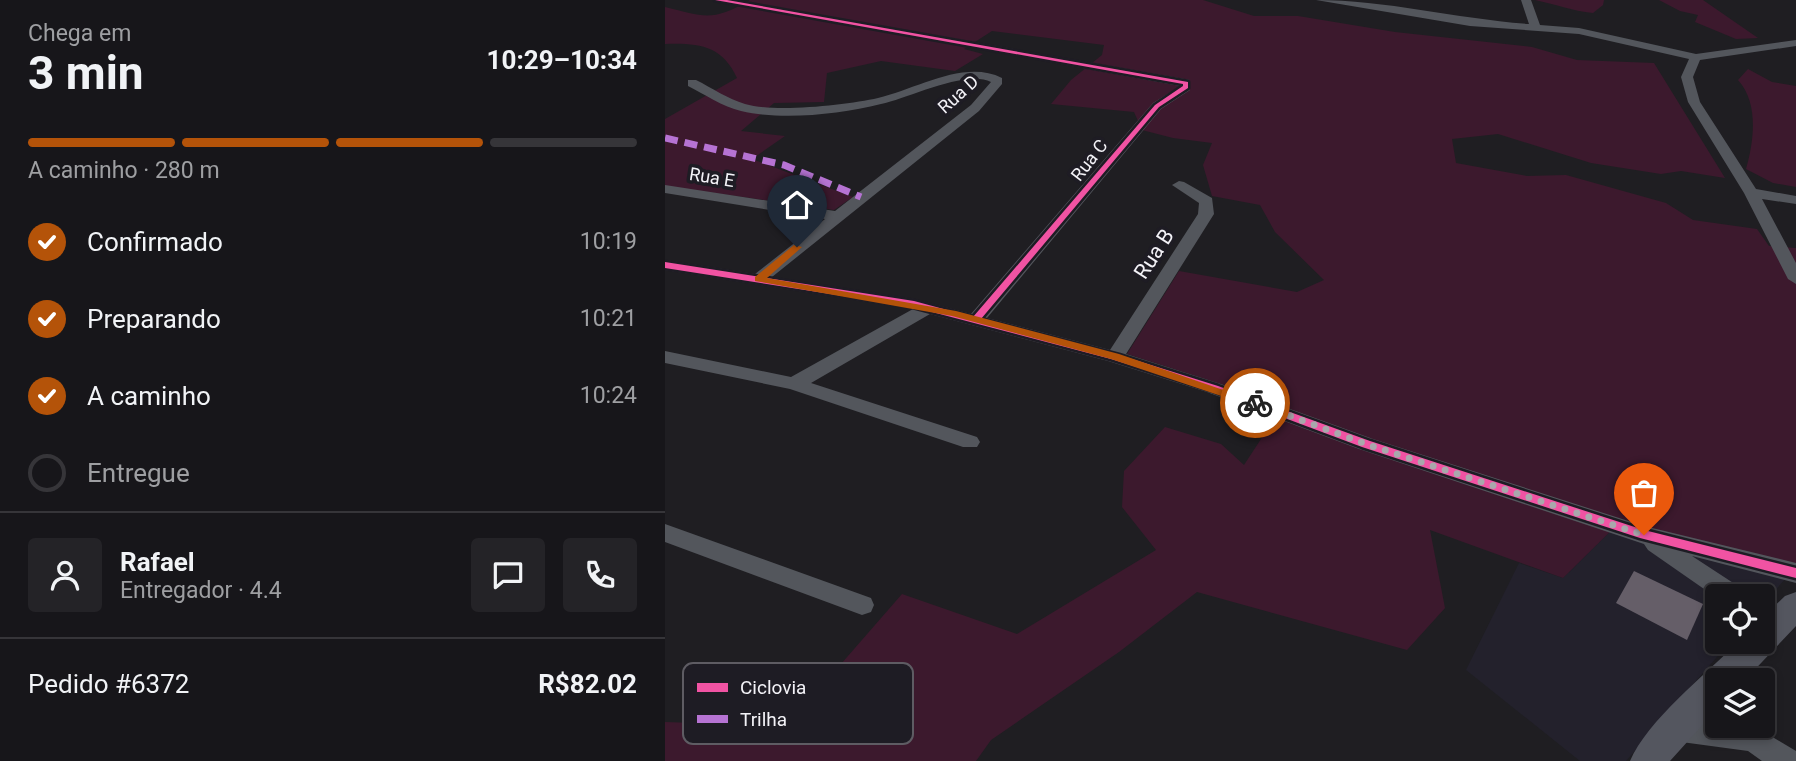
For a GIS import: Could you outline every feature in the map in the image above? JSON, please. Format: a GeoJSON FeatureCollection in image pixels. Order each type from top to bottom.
{"type":"FeatureCollection","features":[{"type":"Feature","properties":{"kind":"main road"},"geometry":{"type":"LineString","coordinates":[[1736,668],[1776,625]]}},
{"type":"Feature","properties":{"kind":"main road"},"geometry":{"type":"LineString","coordinates":[[1648,761],[1674,728],[1705,699]]}},
{"type":"Feature","properties":{"kind":"street","name":"Rua C"},"geometry":{"type":"LineString","coordinates":[[718,0],[1187,84],[1145,120],[976,319]]}},
{"type":"Feature","properties":{"kind":"street"},"geometry":{"type":"LineString","coordinates":[[1321,0],[1366,3],[1469,23],[1598,34],[1696,57],[1796,43]]}},
{"type":"Feature","properties":{"kind":"street"},"geometry":{"type":"LineString","coordinates":[[1526,0],[1535,27]]}},
{"type":"Feature","properties":{"kind":"street"},"geometry":{"type":"LineString","coordinates":[[1696,57],[1687,77],[1694,102],[1751,193],[1796,278]]}},
{"type":"Feature","properties":{"kind":"street","name":"Rua D"},"geometry":{"type":"LineString","coordinates":[[692,83],[743,108],[786,111],[844,107],[880,101],[957,76],[979,74],[996,79],[997,84],[975,108],[759,279]]}},
{"type":"Feature","properties":{"kind":"street","name":"Rua B"},"geometry":{"type":"LineString","coordinates":[[1115,357],[1206,214],[1207,201],[1179,185]]}},
{"type":"Feature","properties":{"kind":"street","name":"Rua E"},"geometry":{"type":"LineString","coordinates":[[665,189],[836,216]]}},
{"type":"Feature","properties":{"kind":"street"},"geometry":{"type":"LineString","coordinates":[[1751,193],[1796,200]]}},
{"type":"Feature","properties":{"kind":"street"},"geometry":{"type":"LineString","coordinates":[[665,265],[929,307],[976,319],[1115,357],[1214,388],[1366,444],[1644,535],[1796,573]]}},
{"type":"Feature","properties":{"kind":"street"},"geometry":{"type":"LineString","coordinates":[[794,384],[929,307]]}},
{"type":"Feature","properties":{"kind":"street"},"geometry":{"type":"LineString","coordinates":[[665,357],[794,384],[970,442]]}},
{"type":"Feature","properties":{"kind":"street"},"geometry":{"type":"LineString","coordinates":[[665,533],[862,605]]}},
{"type":"Feature","properties":{"kind":"street"},"geometry":{"type":"LineString","coordinates":[[1644,535],[1716,584]]}},
{"type":"Feature","properties":{"kind":"street"},"geometry":{"type":"LineString","coordinates":[[1674,728],[1705,730]]}},
{"type":"Feature","properties":{"kind":"street"},"geometry":{"type":"LineString","coordinates":[[1757,738],[1786,761]]}},
{"type":"Feature","properties":{"kind":"shaded area"},"geometry":{"type":"Polygon","coordinates":[[[750,0],[1203,0],[1254,16],[1298,16],[1395,32],[1532,47],[1577,60],[1654,63],[1725,178],[1681,171],[1661,174],[1591,163],[1498,134],[1452,139],[1456,163],[1527,176],[1566,175],[1666,203],[1693,220],[1757,229],[1769,246],[1796,248],[1796,566],[1621,521],[1563,578],[1430,530],[1445,608],[1407,650],[1197,592],[1119,652],[991,740],[976,761],[665,761],[665,722],[683,723],[683,744],[913,744],[913,663],[842,663],[902,594],[1017,634],[1156,550],[1122,507],[1124,471],[1165,427],[1221,444],[1244,465],[1284,404],[1127,354],[1179,271],[1297,292],[1324,280],[1275,232],[1260,205],[1212,196],[1203,165],[1212,143],[1173,138],[1142,130],[1134,112],[1051,104],[1071,80],[1102,55],[1104,45],[992,31],[964,49],[983,54],[955,71],[881,61],[827,73],[824,102],[774,103],[741,131],[785,136],[752,159],[853,197],[834,210],[665,186],[665,119],[737,78],[724,59],[708,48],[688,44],[665,44],[665,7],[708,16],[750,0]]]}},
{"type":"Feature","properties":{"kind":"shaded area"},"geometry":{"type":"Polygon","coordinates":[[[1535,0],[1604,0],[1603,5],[1593,13],[1535,0]]]}},
{"type":"Feature","properties":{"kind":"shaded area"},"geometry":{"type":"Polygon","coordinates":[[[1659,0],[1703,0],[1758,38],[1736,39],[1695,22],[1698,15],[1680,11],[1659,0]]]}},
{"type":"Feature","properties":{"kind":"shaded area"},"geometry":{"type":"Polygon","coordinates":[[[1748,69],[1772,82],[1796,86],[1796,187],[1773,183],[1746,169],[1753,135],[1752,111],[1745,89],[1738,80],[1748,69]]]}},
{"type":"Feature","properties":{"kind":"shaded area"},"geometry":{"type":"Polygon","coordinates":[[[1621,521],[1796,567],[1775,590],[1775,584],[1705,584],[1705,654],[1720,654],[1626,761],[1580,761],[1466,670],[1519,563],[1563,578],[1621,521]]]}},
{"type":"Feature","properties":{"kind":"building"},"geometry":{"type":"Polygon","coordinates":[[[1634,571],[1703,604],[1687,640],[1616,603],[1634,571]]]}},
{"type":"Feature","properties":{"kind":"marked path"},"geometry":{"type":"LineString","coordinates":[[665,138],[784,165],[861,197]]}},
{"type":"Feature","properties":{"kind":"cycle path"},"geometry":{"type":"LineString","coordinates":[[718,0],[1186,83],[1186,87],[1157,106],[976,319]]}},
{"type":"Feature","properties":{"kind":"cycle path"},"geometry":{"type":"LineString","coordinates":[[665,265],[914,304],[1115,357],[1214,388],[1366,444],[1644,535],[1796,573]]}},
{"type":"Feature","properties":{"kind":"way so far"},"geometry":{"type":"LineString","coordinates":[[1255,403],[1366,444],[1644,535]]}},
{"type":"Feature","properties":{"kind":"route"},"geometry":{"type":"LineString","coordinates":[[797,247],[759,279],[953,313],[1115,357],[1255,403]]}}]}
